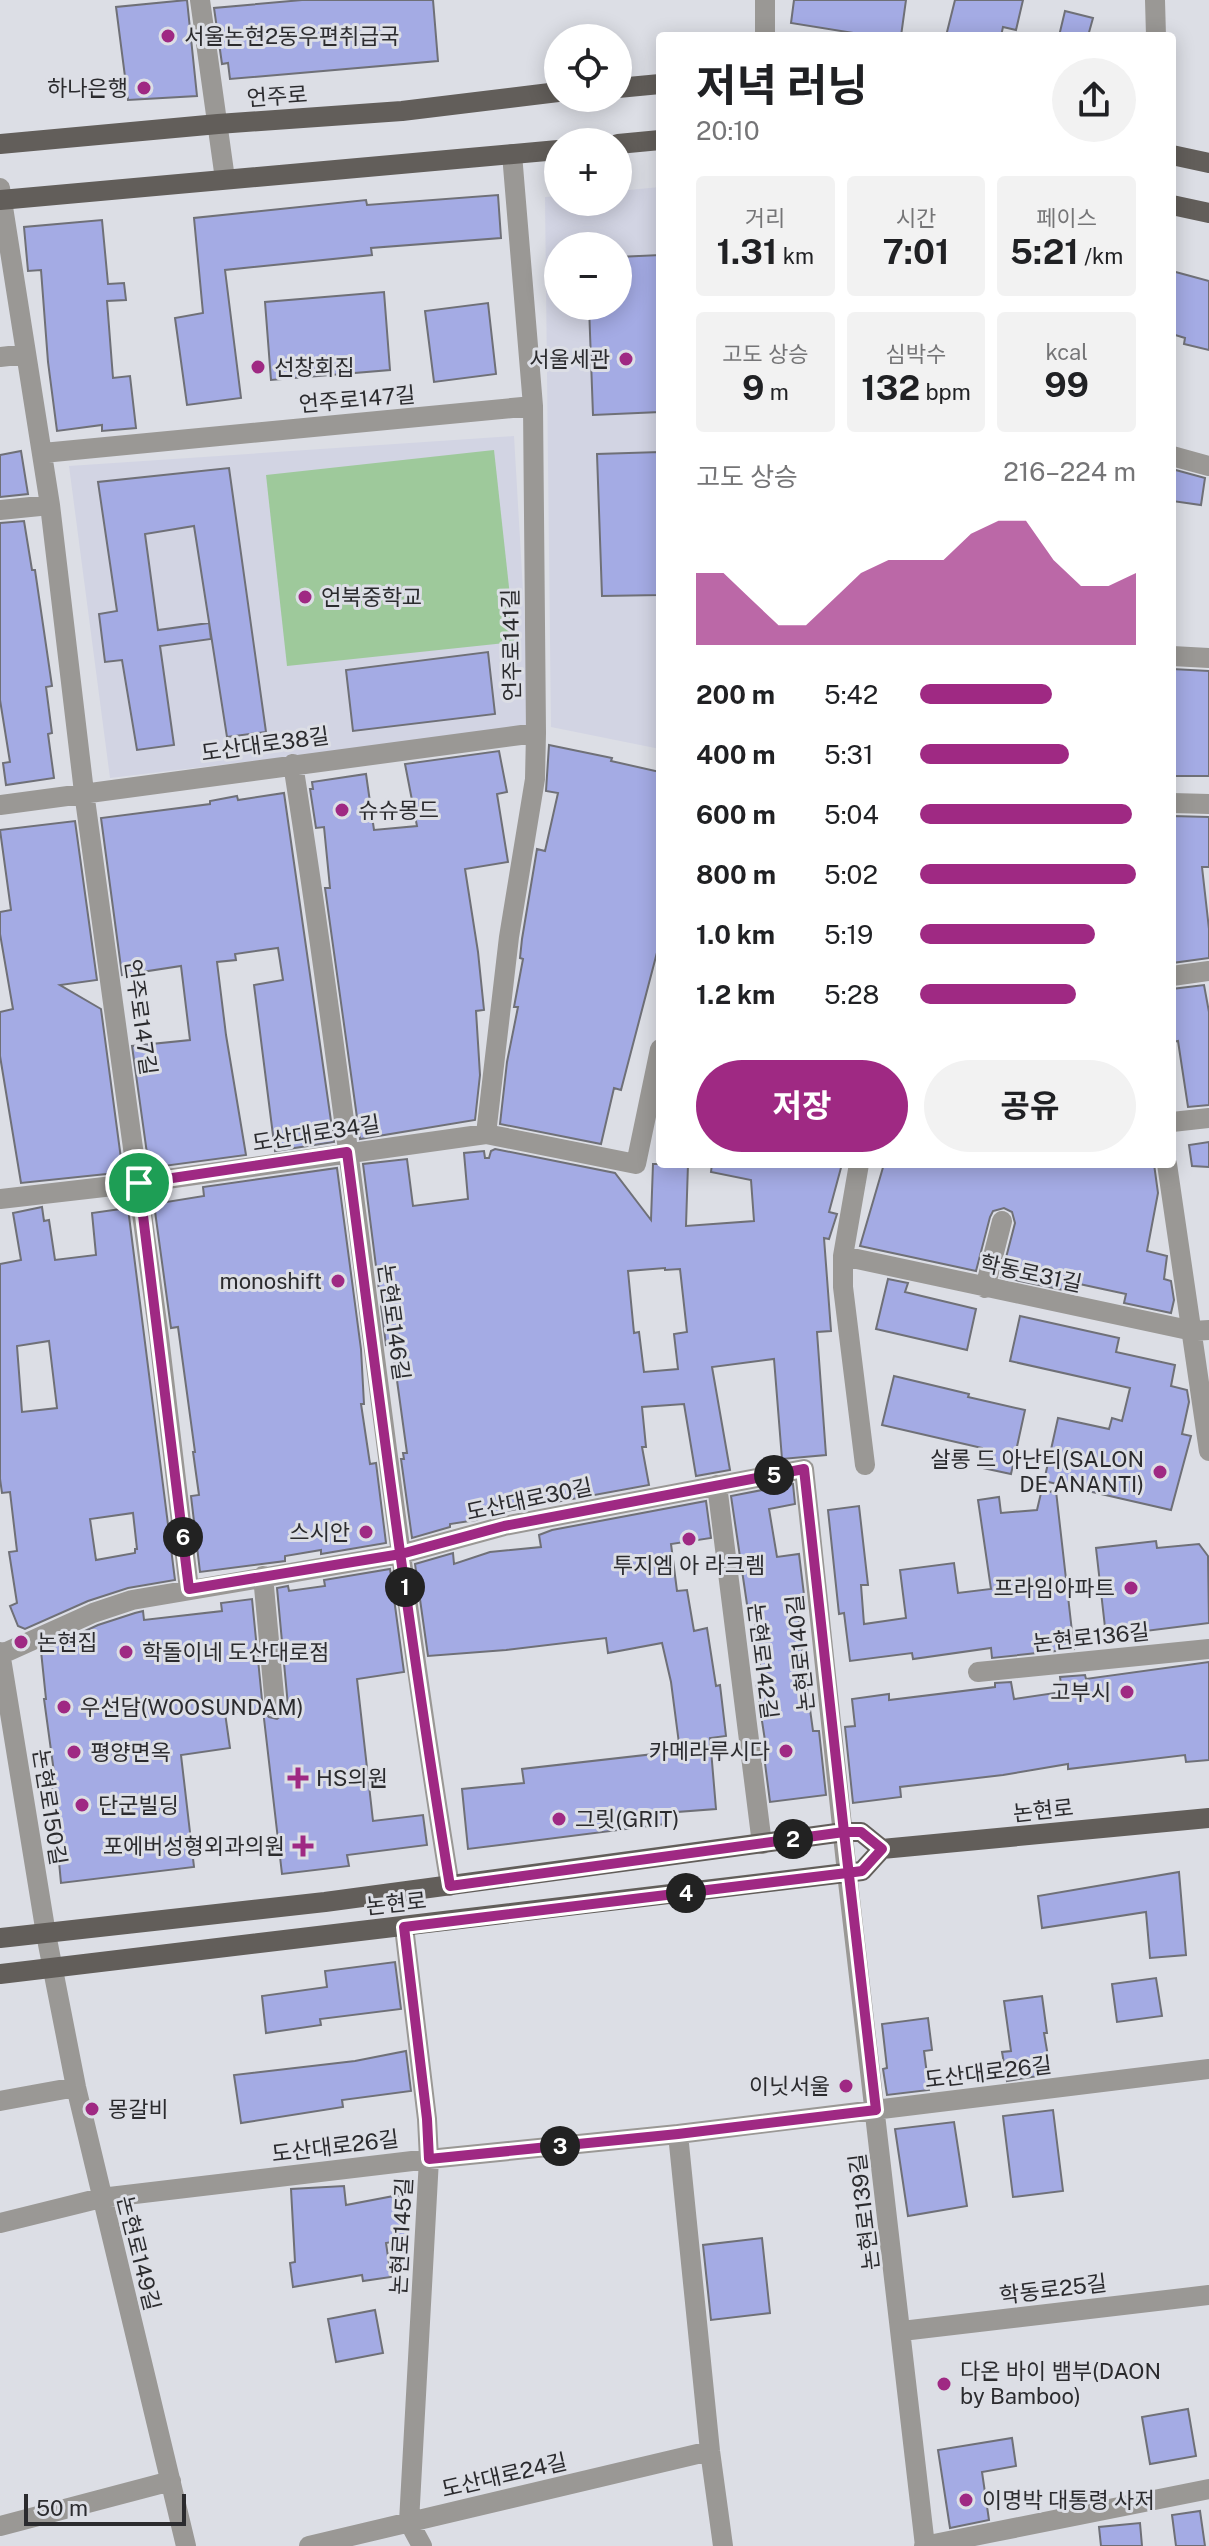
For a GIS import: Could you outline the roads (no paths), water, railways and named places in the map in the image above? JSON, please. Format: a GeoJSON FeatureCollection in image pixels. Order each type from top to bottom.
{"type":"FeatureCollection","features":[{"type":"Feature","properties":{"kind":"main road"},"geometry":{"type":"LineString","coordinates":[[632,87],[656,84]]}},
{"type":"Feature","properties":{"kind":"main road","name":"언주로"},"geometry":{"type":"LineString","coordinates":[[0,144],[402,111],[544,94]]}},
{"type":"Feature","properties":{"kind":"main road"},"geometry":{"type":"LineString","coordinates":[[632,143],[656,140]]}},
{"type":"Feature","properties":{"kind":"main road"},"geometry":{"type":"LineString","coordinates":[[1,196],[544,151]]}},
{"type":"Feature","properties":{"kind":"main road"},"geometry":{"type":"LineString","coordinates":[[1176,156],[1209,163]]}},
{"type":"Feature","properties":{"kind":"main road"},"geometry":{"type":"LineString","coordinates":[[1176,206],[1209,213]]}},
{"type":"Feature","properties":{"kind":"main road","name":"논현로"},"geometry":{"type":"LineString","coordinates":[[0,1974],[862,1871],[882,1849],[1209,1818]]}},
{"type":"Feature","properties":{"kind":"main road"},"geometry":{"type":"LineString","coordinates":[[844,1832],[861,1832],[882,1849]]}},
{"type":"Feature","properties":{"kind":"main road","name":"논현로"},"geometry":{"type":"LineString","coordinates":[[0,1938],[450,1886],[844,1832]]}},
{"type":"Feature","properties":{"kind":"street"},"geometry":{"type":"LineString","coordinates":[[200,0],[225,179]]}},
{"type":"Feature","properties":{"kind":"street"},"geometry":{"type":"LineString","coordinates":[[765,0],[765,32]]}},
{"type":"Feature","properties":{"kind":"street"},"geometry":{"type":"LineString","coordinates":[[1155,0],[1156,32]]}},
{"type":"Feature","properties":{"kind":"street","name":"언주로141길"},"geometry":{"type":"LineString","coordinates":[[486,1134],[509,937],[535,779],[533,406],[512,154]]}},
{"type":"Feature","properties":{"kind":"street","name":"언주로147길"},"geometry":{"type":"LineString","coordinates":[[1,196],[43,453],[84,792],[139,1183],[189,1589]]}},
{"type":"Feature","properties":{"kind":"street"},"geometry":{"type":"LineString","coordinates":[[0,357],[26,354]]}},
{"type":"Feature","properties":{"kind":"street","name":"언주로147길"},"geometry":{"type":"LineString","coordinates":[[43,453],[533,406]]}},
{"type":"Feature","properties":{"kind":"street"},"geometry":{"type":"LineString","coordinates":[[1176,457],[1209,466]]}},
{"type":"Feature","properties":{"kind":"street"},"geometry":{"type":"LineString","coordinates":[[0,510],[50,505]]}},
{"type":"Feature","properties":{"kind":"street"},"geometry":{"type":"LineString","coordinates":[[1176,656],[1209,658]]}},
{"type":"Feature","properties":{"kind":"street","name":"도산대로38길"},"geometry":{"type":"LineString","coordinates":[[0,805],[536,733]]}},
{"type":"Feature","properties":{"kind":"street","name":"논현로146길"},"geometry":{"type":"LineString","coordinates":[[293,764],[324,960],[417,1679],[450,1886]]}},
{"type":"Feature","properties":{"kind":"street"},"geometry":{"type":"LineString","coordinates":[[1176,803],[1209,804]]}},
{"type":"Feature","properties":{"kind":"street"},"geometry":{"type":"LineString","coordinates":[[1176,975],[1209,971]]}},
{"type":"Feature","properties":{"kind":"street","name":"도산대로34길"},"geometry":{"type":"LineString","coordinates":[[0,1199],[139,1183],[486,1134],[636,1164],[656,1068]]}},
{"type":"Feature","properties":{"kind":"street"},"geometry":{"type":"LineString","coordinates":[[1176,1122],[1209,1118]]}},
{"type":"Feature","properties":{"kind":"street"},"geometry":{"type":"LineString","coordinates":[[858,1168],[843,1256],[843,1287],[865,1465]]}},
{"type":"Feature","properties":{"kind":"street"},"geometry":{"type":"LineString","coordinates":[[1168,1168],[1201,1330],[1209,1451]]}},
{"type":"Feature","properties":{"kind":"street"},"geometry":{"type":"LineString","coordinates":[[985,1288],[1002,1221]]}},
{"type":"Feature","properties":{"kind":"street","name":"학동로31길"},"geometry":{"type":"LineString","coordinates":[[843,1256],[985,1288],[1201,1330]]}},
{"type":"Feature","properties":{"kind":"street","name":"도산대로30길"},"geometry":{"type":"LineString","coordinates":[[0,1653],[93,1613],[132,1600],[401,1554],[504,1526],[804,1469]]}},
{"type":"Feature","properties":{"kind":"street","name":"논현로140길"},"geometry":{"type":"LineString","coordinates":[[804,1469],[847,1873]]}},
{"type":"Feature","properties":{"kind":"street","name":"논현로142길"},"geometry":{"type":"LineString","coordinates":[[717,1485],[762,1844]]}},
{"type":"Feature","properties":{"kind":"street"},"geometry":{"type":"LineString","coordinates":[[263,1576],[275,1706]]}},
{"type":"Feature","properties":{"kind":"street","name":"논현로136길"},"geometry":{"type":"LineString","coordinates":[[978,1672],[1209,1649]]}},
{"type":"Feature","properties":{"kind":"street","name":"논현로150길"},"geometry":{"type":"LineString","coordinates":[[0,1653],[54,1969]]}},
{"type":"Feature","properties":{"kind":"street","name":"논현로139길"},"geometry":{"type":"LineString","coordinates":[[847,1873],[925,2546]]}},
{"type":"Feature","properties":{"kind":"street","name":"논현로145길"},"geometry":{"type":"LineString","coordinates":[[404,1927],[429,2159],[409,2522]]}},
{"type":"Feature","properties":{"kind":"street","name":"논현로149길"},"geometry":{"type":"LineString","coordinates":[[54,1969],[101,2198],[186,2546]]}},
{"type":"Feature","properties":{"kind":"street","name":"도산대로26길"},"geometry":{"type":"LineString","coordinates":[[0,2223],[101,2198],[429,2159],[678,2134],[1209,2069]]}},
{"type":"Feature","properties":{"kind":"street"},"geometry":{"type":"LineString","coordinates":[[0,2101],[76,2087]]}},
{"type":"Feature","properties":{"kind":"street"},"geometry":{"type":"LineString","coordinates":[[678,2134],[710,2451],[723,2546]]}},
{"type":"Feature","properties":{"kind":"street","name":"학동로25길"},"geometry":{"type":"LineString","coordinates":[[902,2331],[1209,2295]]}},
{"type":"Feature","properties":{"kind":"street","name":"도산대로24길"},"geometry":{"type":"LineString","coordinates":[[309,2546],[710,2451]]}},
{"type":"Feature","properties":{"kind":"street"},"geometry":{"type":"LineString","coordinates":[[0,2526],[171,2481]]}},
{"type":"Feature","properties":{"kind":"street"},"geometry":{"type":"LineString","coordinates":[[925,2546],[1209,2489]]}},
{"type":"Feature","properties":{"kind":"street"},"geometry":{"type":"LineString","coordinates":[[409,2522],[422,2546]]}},
{"type":"Feature","properties":{"kind":"place","name":"서울논현2동우편취급국"},"geometry":{"type":"Point","coordinates":[168,36]}},
{"type":"Feature","properties":{"kind":"place","name":"하나은행"},"geometry":{"type":"Point","coordinates":[144,88]}},
{"type":"Feature","properties":{"kind":"place","name":"서울세관"},"geometry":{"type":"Point","coordinates":[626,359]}},
{"type":"Feature","properties":{"kind":"place","name":"선창회집"},"geometry":{"type":"Point","coordinates":[258,367]}},
{"type":"Feature","properties":{"kind":"place","name":"언북중학교"},"geometry":{"type":"Point","coordinates":[305,597]}},
{"type":"Feature","properties":{"kind":"place","name":"슈슈몽드"},"geometry":{"type":"Point","coordinates":[342,810]}},
{"type":"Feature","properties":{"kind":"place","name":"monoshift"},"geometry":{"type":"Point","coordinates":[338,1281]}},
{"type":"Feature","properties":{"kind":"place","name":"살롱 드 아난티(SALON DE ANANTI)"},"geometry":{"type":"Point","coordinates":[1160,1472]}},
{"type":"Feature","properties":{"kind":"place","name":"스시안"},"geometry":{"type":"Point","coordinates":[366,1532]}},
{"type":"Feature","properties":{"kind":"place","name":"투지엠 아 라크렘"},"geometry":{"type":"Point","coordinates":[689,1539]}},
{"type":"Feature","properties":{"kind":"place","name":"프라임아파트"},"geometry":{"type":"Point","coordinates":[1131,1588]}},
{"type":"Feature","properties":{"kind":"place","name":"논현집"},"geometry":{"type":"Point","coordinates":[21,1642]}},
{"type":"Feature","properties":{"kind":"place","name":"학돌이네 도산대로점"},"geometry":{"type":"Point","coordinates":[126,1652]}},
{"type":"Feature","properties":{"kind":"place","name":"고부시"},"geometry":{"type":"Point","coordinates":[1127,1692]}},
{"type":"Feature","properties":{"kind":"place","name":"우선담(WOOSUNDAM)"},"geometry":{"type":"Point","coordinates":[64,1707]}},
{"type":"Feature","properties":{"kind":"place","name":"카메라루시다"},"geometry":{"type":"Point","coordinates":[786,1751]}},
{"type":"Feature","properties":{"kind":"place","name":"평양면옥"},"geometry":{"type":"Point","coordinates":[74,1752]}},
{"type":"Feature","properties":{"kind":"place","name":"HS의원"},"geometry":{"type":"Point","coordinates":[298,1778]}},
{"type":"Feature","properties":{"kind":"place","name":"단군빌딩"},"geometry":{"type":"Point","coordinates":[82,1805]}},
{"type":"Feature","properties":{"kind":"place","name":"그릿(GRIT)"},"geometry":{"type":"Point","coordinates":[559,1819]}},
{"type":"Feature","properties":{"kind":"place","name":"포에버성형외과의원"},"geometry":{"type":"Point","coordinates":[303,1846]}},
{"type":"Feature","properties":{"kind":"place","name":"이닛서울"},"geometry":{"type":"Point","coordinates":[846,2086]}},
{"type":"Feature","properties":{"kind":"place","name":"몽갈비"},"geometry":{"type":"Point","coordinates":[92,2109]}},
{"type":"Feature","properties":{"kind":"place","name":"다온 바이 뱀부(DAON by Bamboo)"},"geometry":{"type":"Point","coordinates":[944,2384]}},
{"type":"Feature","properties":{"kind":"place","name":"이명박 대통령 사저"},"geometry":{"type":"Point","coordinates":[966,2500]}}]}
